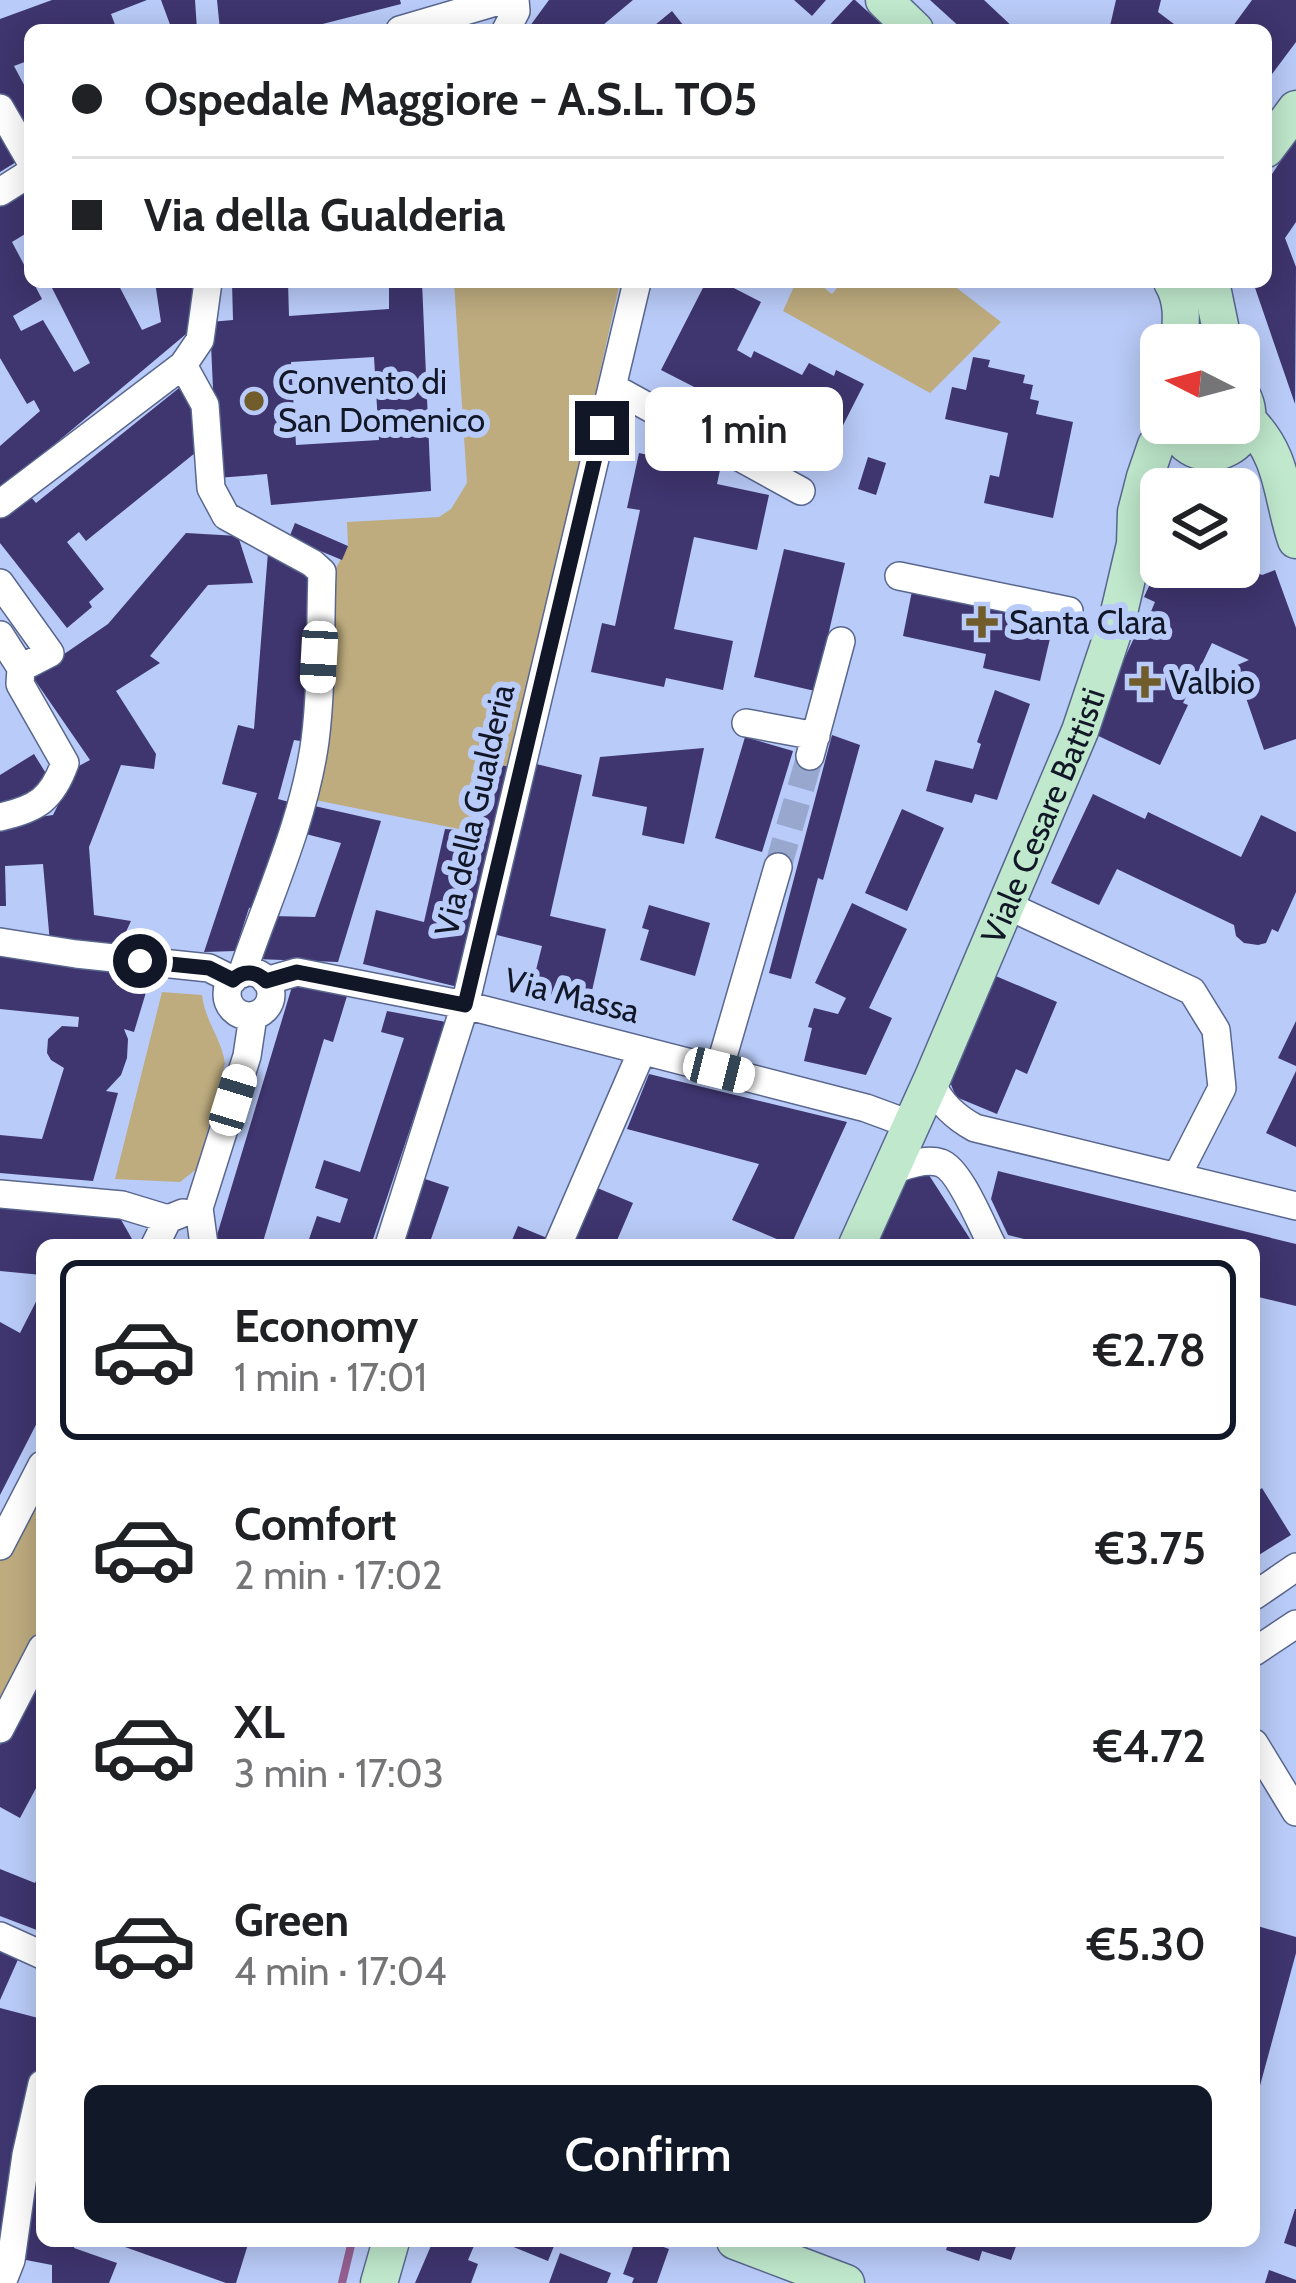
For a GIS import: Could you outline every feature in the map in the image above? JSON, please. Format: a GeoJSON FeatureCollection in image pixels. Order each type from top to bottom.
{"type":"FeatureCollection","features":[{"type":"Feature","properties":{"kind":"street"},"geometry":{"type":"LineString","coordinates":[[422,21],[502,0]]}},
{"type":"Feature","properties":{"kind":"street"},"geometry":{"type":"LineString","coordinates":[[884,0],[909,24]]}},
{"type":"Feature","properties":{"kind":"street"},"geometry":{"type":"LineString","coordinates":[[0,108],[24,150]]}},
{"type":"Feature","properties":{"kind":"street"},"geometry":{"type":"LineString","coordinates":[[1272,141],[1296,109]]}},
{"type":"Feature","properties":{"kind":"street"},"geometry":{"type":"LineString","coordinates":[[0,504],[183,365],[200,340],[207,288]]}},
{"type":"Feature","properties":{"kind":"street","name":"Via della Gualderia"},"geometry":{"type":"LineString","coordinates":[[391,1239],[465,1005],[636,288]]}},
{"type":"Feature","properties":{"kind":"street"},"geometry":{"type":"LineString","coordinates":[[1175,288],[1181,324]]}},
{"type":"Feature","properties":{"kind":"street"},"geometry":{"type":"LineString","coordinates":[[1211,288],[1219,324]]}},
{"type":"Feature","properties":{"kind":"street"},"geometry":{"type":"LineString","coordinates":[[183,365],[206,405],[211,488],[226,516],[322,572],[315,742],[247,978],[228,991],[230,1005],[241,1015],[253,1016],[247,1056],[199,1208],[202,1239]]}},
{"type":"Feature","properties":{"kind":"street"},"geometry":{"type":"LineString","coordinates":[[612,387],[801,491]]}},
{"type":"Feature","properties":{"kind":"street","name":"Viale Cesare Battisti"},"geometry":{"type":"LineString","coordinates":[[912,1125],[1080,730],[1118,621],[1135,544],[1136,512],[1157,444]]}},
{"type":"Feature","properties":{"kind":"street","name":"Viale Cesare Battisti"},"geometry":{"type":"LineString","coordinates":[[1180,468],[1208,444]]}},
{"type":"Feature","properties":{"kind":"street"},"geometry":{"type":"LineString","coordinates":[[1233,444],[1294,534]]}},
{"type":"Feature","properties":{"kind":"street","name":"Viale Cesare Battisti"},"geometry":{"type":"LineString","coordinates":[[1135,544],[1140,534]]}},
{"type":"Feature","properties":{"kind":"street"},"geometry":{"type":"LineString","coordinates":[[898,576],[1069,611]]}},
{"type":"Feature","properties":{"kind":"street"},"geometry":{"type":"LineString","coordinates":[[0,583],[50,652],[20,676]]}},
{"type":"Feature","properties":{"kind":"street"},"geometry":{"type":"LineString","coordinates":[[0,635],[65,763],[57,785],[40,803],[0,817]]}},
{"type":"Feature","properties":{"kind":"street"},"geometry":{"type":"LineString","coordinates":[[746,723],[813,746],[841,641]]}},
{"type":"Feature","properties":{"kind":"street"},"geometry":{"type":"LineString","coordinates":[[719,1070],[778,867]]}},
{"type":"Feature","properties":{"kind":"street"},"geometry":{"type":"LineString","coordinates":[[1006,905],[1192,991],[1216,1030],[1222,1088],[1178,1176]]}},
{"type":"Feature","properties":{"kind":"street","name":"Via Massa"},"geometry":{"type":"LineString","coordinates":[[0,942],[209,968],[247,978],[297,972],[465,1005],[866,1108],[912,1125]]}},
{"type":"Feature","properties":{"kind":"street"},"geometry":{"type":"LineString","coordinates":[[561,1239],[642,1051]]}},
{"type":"Feature","properties":{"kind":"street"},"geometry":{"type":"LineString","coordinates":[[931,1083],[946,1107],[975,1128],[1296,1206]]}},
{"type":"Feature","properties":{"kind":"street"},"geometry":{"type":"LineString","coordinates":[[860,1239],[912,1125]]}},
{"type":"Feature","properties":{"kind":"street"},"geometry":{"type":"LineString","coordinates":[[972,1206],[964,1147],[972,1140],[999,1135]]}},
{"type":"Feature","properties":{"kind":"street"},"geometry":{"type":"LineString","coordinates":[[893,1170],[921,1163],[946,1165],[989,1239]]}},
{"type":"Feature","properties":{"kind":"street"},"geometry":{"type":"LineString","coordinates":[[0,1194],[122,1205],[168,1219],[199,1208]]}},
{"type":"Feature","properties":{"kind":"street"},"geometry":{"type":"LineString","coordinates":[[158,1239],[168,1219]]}},
{"type":"Feature","properties":{"kind":"street"},"geometry":{"type":"LineString","coordinates":[[0,1546],[36,1477]]}},
{"type":"Feature","properties":{"kind":"street"},"geometry":{"type":"LineString","coordinates":[[1260,1592],[1296,1567]]}},
{"type":"Feature","properties":{"kind":"street"},"geometry":{"type":"LineString","coordinates":[[1260,1648],[1296,1624]]}},
{"type":"Feature","properties":{"kind":"street"},"geometry":{"type":"LineString","coordinates":[[0,1729],[36,1660]]}},
{"type":"Feature","properties":{"kind":"street"},"geometry":{"type":"LineString","coordinates":[[1260,1754],[1296,1812]]}},
{"type":"Feature","properties":{"kind":"street"},"geometry":{"type":"LineString","coordinates":[[0,1936],[36,1951]]}},
{"type":"Feature","properties":{"kind":"street"},"geometry":{"type":"LineString","coordinates":[[2,2283],[11,2260],[36,2111]]}},
{"type":"Feature","properties":{"kind":"street"},"geometry":{"type":"LineString","coordinates":[[751,2247],[845,2283]]}},
{"type":"Feature","properties":{"kind":"shaded area"},"geometry":{"type":"Polygon","coordinates":[[[454,288],[619,288],[512,767],[487,763],[469,831],[315,800],[329,739],[336,568],[348,546],[347,522],[439,517],[451,509],[467,483],[454,288]]]}},
{"type":"Feature","properties":{"kind":"shaded area"},"geometry":{"type":"Polygon","coordinates":[[[793,288],[824,288],[832,294],[837,288],[957,288],[1001,322],[930,393],[783,311],[793,288]]]}},
{"type":"Feature","properties":{"kind":"shaded area"},"geometry":{"type":"Polygon","coordinates":[[[162,992],[202,995],[225,1063],[198,1168],[180,1182],[115,1179],[162,992]]]}},
{"type":"Feature","properties":{"kind":"shaded area"},"geometry":{"type":"Polygon","coordinates":[[[36,1475],[36,1661],[13,1704],[0,1697],[0,1544],[36,1475]]]}},
{"type":"Feature","properties":{"kind":"building"},"geometry":{"type":"Polygon","coordinates":[[[52,0],[147,0],[111,14],[115,24],[24,24],[24,62],[14,66],[24,85],[24,141],[0,97],[0,19],[52,0]]]}},
{"type":"Feature","properties":{"kind":"building"},"geometry":{"type":"Polygon","coordinates":[[[161,0],[195,0],[197,24],[170,24],[161,0]]]}},
{"type":"Feature","properties":{"kind":"building"},"geometry":{"type":"Polygon","coordinates":[[[217,0],[400,0],[401,4],[323,24],[219,24],[217,0]]]}},
{"type":"Feature","properties":{"kind":"building"},"geometry":{"type":"Polygon","coordinates":[[[549,0],[633,0],[604,24],[531,24],[549,0]]]}},
{"type":"Feature","properties":{"kind":"building"},"geometry":{"type":"Polygon","coordinates":[[[794,0],[826,0],[812,16],[794,0]]]}},
{"type":"Feature","properties":{"kind":"building"},"geometry":{"type":"Polygon","coordinates":[[[855,0],[881,24],[831,24],[855,0]]]}},
{"type":"Feature","properties":{"kind":"building"},"geometry":{"type":"Polygon","coordinates":[[[930,0],[984,0],[1010,24],[956,24],[930,0]]]}},
{"type":"Feature","properties":{"kind":"building"},"geometry":{"type":"Polygon","coordinates":[[[1116,0],[1161,0],[1158,12],[1174,24],[1110,24],[1116,0]]]}},
{"type":"Feature","properties":{"kind":"building"},"geometry":{"type":"Polygon","coordinates":[[[1252,0],[1296,0],[1296,42],[1272,74],[1272,24],[1234,24],[1252,0]]]}},
{"type":"Feature","properties":{"kind":"building"},"geometry":{"type":"Polygon","coordinates":[[[672,11],[682,24],[656,24],[672,11]]]}},
{"type":"Feature","properties":{"kind":"building"},"geometry":{"type":"Polygon","coordinates":[[[0,124],[21,159],[0,172],[0,124]]]}},
{"type":"Feature","properties":{"kind":"building"},"geometry":{"type":"Polygon","coordinates":[[[1296,138],[1296,222],[1285,238],[1296,267],[1295,404],[1255,288],[1272,288],[1272,174],[1296,138]]]}},
{"type":"Feature","properties":{"kind":"building"},"geometry":{"type":"Polygon","coordinates":[[[24,190],[24,235],[12,242],[24,265],[24,288],[36,288],[42,299],[13,316],[21,331],[43,320],[74,372],[90,363],[52,288],[120,288],[142,330],[161,322],[156,288],[195,288],[198,324],[0,490],[0,446],[40,411],[34,400],[27,404],[0,358],[0,204],[24,190]]]}},
{"type":"Feature","properties":{"kind":"building","name":"Convento di San Domenico"},"geometry":{"type":"Polygon","coordinates":[[[232,288],[288,288],[289,316],[389,309],[389,288],[422,288],[431,491],[271,505],[267,474],[217,478],[210,322],[233,320],[232,288]],[[374,357],[291,362],[296,445],[379,440],[374,357]]]}},
{"type":"Feature","properties":{"kind":"building"},"geometry":{"type":"Polygon","coordinates":[[[703,288],[734,288],[761,302],[737,350],[751,358],[754,351],[802,375],[809,363],[864,384],[835,441],[828,438],[821,452],[661,370],[703,288]]]}},
{"type":"Feature","properties":{"kind":"building"},"geometry":{"type":"Polygon","coordinates":[[[973,357],[990,360],[988,367],[1025,375],[1023,383],[1033,385],[1030,399],[1039,401],[1036,414],[1073,422],[1053,518],[984,503],[990,475],[999,477],[1008,433],[945,419],[952,387],[966,390],[973,357]]]}},
{"type":"Feature","properties":{"kind":"building"},"geometry":{"type":"Polygon","coordinates":[[[179,388],[193,406],[195,453],[86,541],[79,532],[67,542],[104,589],[89,602],[92,607],[67,628],[0,543],[0,512],[26,491],[36,503],[179,388]]]}},
{"type":"Feature","properties":{"kind":"building"},"geometry":{"type":"Polygon","coordinates":[[[639,453],[720,470],[717,484],[769,495],[757,550],[694,537],[674,629],[733,641],[723,690],[666,678],[664,687],[591,672],[602,623],[615,626],[640,510],[627,508],[639,453]]]}},
{"type":"Feature","properties":{"kind":"building"},"geometry":{"type":"Polygon","coordinates":[[[868,457],[886,463],[876,495],[858,489],[868,457]]]}},
{"type":"Feature","properties":{"kind":"building"},"geometry":{"type":"Polygon","coordinates":[[[295,523],[348,546],[342,560],[289,538],[295,523]]]}},
{"type":"Feature","properties":{"kind":"building"},"geometry":{"type":"Polygon","coordinates":[[[186,533],[238,536],[253,583],[208,585],[150,656],[160,663],[116,691],[156,754],[154,769],[121,765],[89,847],[94,915],[131,921],[118,949],[50,943],[43,864],[5,866],[6,906],[0,906],[0,823],[53,815],[77,767],[90,760],[32,676],[108,624],[186,533]]]}},
{"type":"Feature","properties":{"kind":"building"},"geometry":{"type":"Polygon","coordinates":[[[784,549],[845,563],[815,691],[754,677],[784,549]]]}},
{"type":"Feature","properties":{"kind":"building"},"geometry":{"type":"Polygon","coordinates":[[[268,552],[312,574],[307,742],[294,740],[278,799],[289,802],[255,907],[249,908],[235,951],[204,952],[257,793],[222,784],[238,725],[254,729],[268,552]]]}},
{"type":"Feature","properties":{"kind":"building"},"geometry":{"type":"Polygon","coordinates":[[[1275,570],[1296,628],[1296,739],[1264,750],[1235,666],[1249,660],[1212,643],[1160,765],[1090,732],[1155,602],[1144,597],[1148,588],[1260,588],[1260,574],[1275,570]]]}},
{"type":"Feature","properties":{"kind":"building"},"geometry":{"type":"Polygon","coordinates":[[[913,586],[1056,613],[1040,681],[983,668],[986,654],[903,636],[913,586]]]}},
{"type":"Feature","properties":{"kind":"building"},"geometry":{"type":"Polygon","coordinates":[[[995,690],[1030,704],[997,800],[975,794],[972,803],[926,791],[935,760],[973,769],[995,690]]]}},
{"type":"Feature","properties":{"kind":"building"},"geometry":{"type":"Polygon","coordinates":[[[832,735],[860,745],[791,979],[769,973],[832,735]]]}},
{"type":"Feature","properties":{"kind":"building"},"geometry":{"type":"Polygon","coordinates":[[[745,737],[793,751],[762,852],[715,838],[745,737]]]}},
{"type":"Feature","properties":{"kind":"building"},"geometry":{"type":"Polygon","coordinates":[[[704,748],[684,844],[642,835],[647,807],[592,796],[600,757],[704,748]]]}},
{"type":"Feature","properties":{"kind":"building"},"geometry":{"type":"Polygon","coordinates":[[[34,754],[50,780],[0,807],[0,775],[34,754]]]}},
{"type":"Feature","properties":{"kind":"building"},"geometry":{"type":"Polygon","coordinates":[[[487,763],[512,767],[458,987],[363,964],[376,910],[424,922],[445,829],[469,831],[487,763]]]}},
{"type":"Feature","properties":{"kind":"building"},"geometry":{"type":"Polygon","coordinates":[[[532,763],[582,775],[550,916],[606,929],[589,1004],[531,990],[542,946],[493,934],[532,763]]]}},
{"type":"Feature","properties":{"kind":"building"},"geometry":{"type":"Polygon","coordinates":[[[1093,794],[1145,819],[1148,812],[1241,857],[1261,815],[1296,832],[1296,892],[1278,932],[1272,929],[1266,943],[1244,943],[1234,925],[1117,869],[1099,905],[1051,883],[1093,794]]]}},
{"type":"Feature","properties":{"kind":"building"},"geometry":{"type":"Polygon","coordinates":[[[310,805],[381,821],[338,962],[256,959],[271,916],[315,917],[341,843],[302,833],[310,805]]]}},
{"type":"Feature","properties":{"kind":"building"},"geometry":{"type":"Polygon","coordinates":[[[902,809],[944,828],[907,911],[865,893],[902,809]]]}},
{"type":"Feature","properties":{"kind":"building"},"geometry":{"type":"Polygon","coordinates":[[[852,903],[907,929],[869,1008],[892,1018],[866,1075],[804,1061],[814,1008],[838,1014],[846,998],[815,983],[852,903]]]}},
{"type":"Feature","properties":{"kind":"building"},"geometry":{"type":"Polygon","coordinates":[[[649,905],[710,923],[695,976],[640,960],[649,930],[642,928],[649,905]]]}},
{"type":"Feature","properties":{"kind":"building"},"geometry":{"type":"Polygon","coordinates":[[[0,955],[136,972],[147,989],[134,1032],[124,1029],[127,1058],[121,1075],[106,1091],[118,1093],[93,1181],[0,1173],[0,1135],[42,1139],[64,1068],[47,1053],[48,1039],[62,1026],[78,1027],[79,1017],[0,1009],[0,955]]]}},
{"type":"Feature","properties":{"kind":"building"},"geometry":{"type":"Polygon","coordinates":[[[991,974],[1057,1002],[1027,1074],[1016,1069],[997,1114],[956,1097],[948,1077],[991,974]]]}},
{"type":"Feature","properties":{"kind":"building"},"geometry":{"type":"Polygon","coordinates":[[[294,980],[347,996],[333,1042],[324,1039],[264,1239],[216,1239],[294,980]]]}},
{"type":"Feature","properties":{"kind":"building"},"geometry":{"type":"Polygon","coordinates":[[[387,1011],[446,1022],[373,1239],[309,1239],[317,1216],[340,1223],[348,1199],[315,1188],[324,1160],[360,1172],[404,1038],[381,1032],[387,1011]]]}},
{"type":"Feature","properties":{"kind":"building"},"geometry":{"type":"Polygon","coordinates":[[[1296,1021],[1296,1066],[1278,1058],[1296,1021]]]}},
{"type":"Feature","properties":{"kind":"building"},"geometry":{"type":"Polygon","coordinates":[[[1296,1071],[1296,1147],[1266,1133],[1296,1071]]]}},
{"type":"Feature","properties":{"kind":"building"},"geometry":{"type":"Polygon","coordinates":[[[649,1074],[847,1122],[794,1239],[777,1239],[732,1220],[759,1164],[627,1129],[649,1074]]]}},
{"type":"Feature","properties":{"kind":"building"},"geometry":{"type":"Polygon","coordinates":[[[925,1169],[970,1239],[875,1239],[898,1183],[925,1169]]]}},
{"type":"Feature","properties":{"kind":"building"},"geometry":{"type":"Polygon","coordinates":[[[998,1171],[1296,1244],[1296,1306],[1260,1297],[1260,1239],[1024,1239],[1008,1235],[991,1199],[998,1171]]]}},
{"type":"Feature","properties":{"kind":"building"},"geometry":{"type":"Polygon","coordinates":[[[416,1176],[449,1187],[431,1239],[395,1239],[416,1176]]]}},
{"type":"Feature","properties":{"kind":"building"},"geometry":{"type":"Polygon","coordinates":[[[595,1187],[633,1203],[618,1239],[573,1239],[595,1187]]]}},
{"type":"Feature","properties":{"kind":"building"},"geometry":{"type":"Polygon","coordinates":[[[0,1206],[120,1218],[132,1239],[36,1239],[36,1274],[0,1271],[0,1206]]]}},
{"type":"Feature","properties":{"kind":"building"},"geometry":{"type":"Polygon","coordinates":[[[518,1226],[550,1239],[513,1239],[518,1226]]]}},
{"type":"Feature","properties":{"kind":"building"},"geometry":{"type":"Polygon","coordinates":[[[36,1302],[36,1425],[0,1495],[0,1322],[20,1333],[36,1302]]]}},
{"type":"Feature","properties":{"kind":"building"},"geometry":{"type":"Polygon","coordinates":[[[1260,1490],[1291,1535],[1260,1554],[1260,1490]]]}},
{"type":"Feature","properties":{"kind":"building"},"geometry":{"type":"Polygon","coordinates":[[[36,1674],[36,1788],[20,1818],[0,1807],[0,1745],[36,1674]]]}},
{"type":"Feature","properties":{"kind":"building"},"geometry":{"type":"Polygon","coordinates":[[[0,1869],[36,1881],[36,1930],[0,1916],[0,1869]]]}},
{"type":"Feature","properties":{"kind":"building"},"geometry":{"type":"Polygon","coordinates":[[[1260,1927],[1296,1937],[1296,1953],[1260,2086],[1260,1927]]]}},
{"type":"Feature","properties":{"kind":"building"},"geometry":{"type":"Polygon","coordinates":[[[0,1947],[20,1955],[0,2000],[0,1947]]]}},
{"type":"Feature","properties":{"kind":"building"},"geometry":{"type":"Polygon","coordinates":[[[0,2008],[36,2017],[36,2087],[0,2252],[0,2008]]]}},
{"type":"Feature","properties":{"kind":"building"},"geometry":{"type":"Polygon","coordinates":[[[36,2166],[36,2247],[74,2247],[117,2263],[109,2283],[52,2283],[52,2265],[26,2260],[36,2166]]]}},
{"type":"Feature","properties":{"kind":"building"},"geometry":{"type":"Polygon","coordinates":[[[1296,2209],[1296,2247],[1284,2243],[1296,2209]]]}},
{"type":"Feature","properties":{"kind":"building"},"geometry":{"type":"Polygon","coordinates":[[[125,2247],[247,2247],[236,2283],[125,2247]]]}},
{"type":"Feature","properties":{"kind":"building"},"geometry":{"type":"Polygon","coordinates":[[[430,2247],[473,2247],[468,2260],[478,2264],[471,2283],[415,2283],[430,2247]]]}},
{"type":"Feature","properties":{"kind":"building"},"geometry":{"type":"Polygon","coordinates":[[[514,2247],[554,2247],[548,2261],[514,2247]]]}},
{"type":"Feature","properties":{"kind":"building"},"geometry":{"type":"Polygon","coordinates":[[[633,2247],[669,2249],[657,2283],[632,2283],[634,2278],[623,2274],[633,2247]]]}},
{"type":"Feature","properties":{"kind":"building"},"geometry":{"type":"Polygon","coordinates":[[[1016,2247],[1011,2260],[982,2251],[979,2261],[946,2250],[1016,2247]]]}},
{"type":"Feature","properties":{"kind":"building"},"geometry":{"type":"Polygon","coordinates":[[[560,2253],[611,2273],[607,2283],[549,2283],[560,2253]]]}},
{"type":"Feature","properties":{"kind":"building"},"geometry":{"type":"Polygon","coordinates":[[[1269,2270],[1296,2280],[1296,2283],[1265,2283],[1269,2270]]]}},
{"type":"Feature","properties":{"kind":"waterway"},"geometry":{"type":"LineString","coordinates":[[342,2283],[351,2247]]}},
{"type":"Feature","properties":{"kind":"tunnel"},"geometry":{"type":"LineString","coordinates":[[778,867],[810,756]]}},
{"type":"Feature","properties":{"kind":"place","name":"Convento di San Domenico"},"geometry":{"type":"Point","coordinates":[254,401]}},
{"type":"Feature","properties":{"kind":"place","name":"Santa Clara"},"geometry":{"type":"Point","coordinates":[982,622]}},
{"type":"Feature","properties":{"kind":"place","name":"Valbio"},"geometry":{"type":"Point","coordinates":[1145,682]}},
{"type":"Feature","properties":{"kind":"route"},"geometry":{"type":"LineString","coordinates":[[140,961],[209,968],[233,980],[248,973],[266,981],[297,972],[465,1005],[602,428]]}}]}
